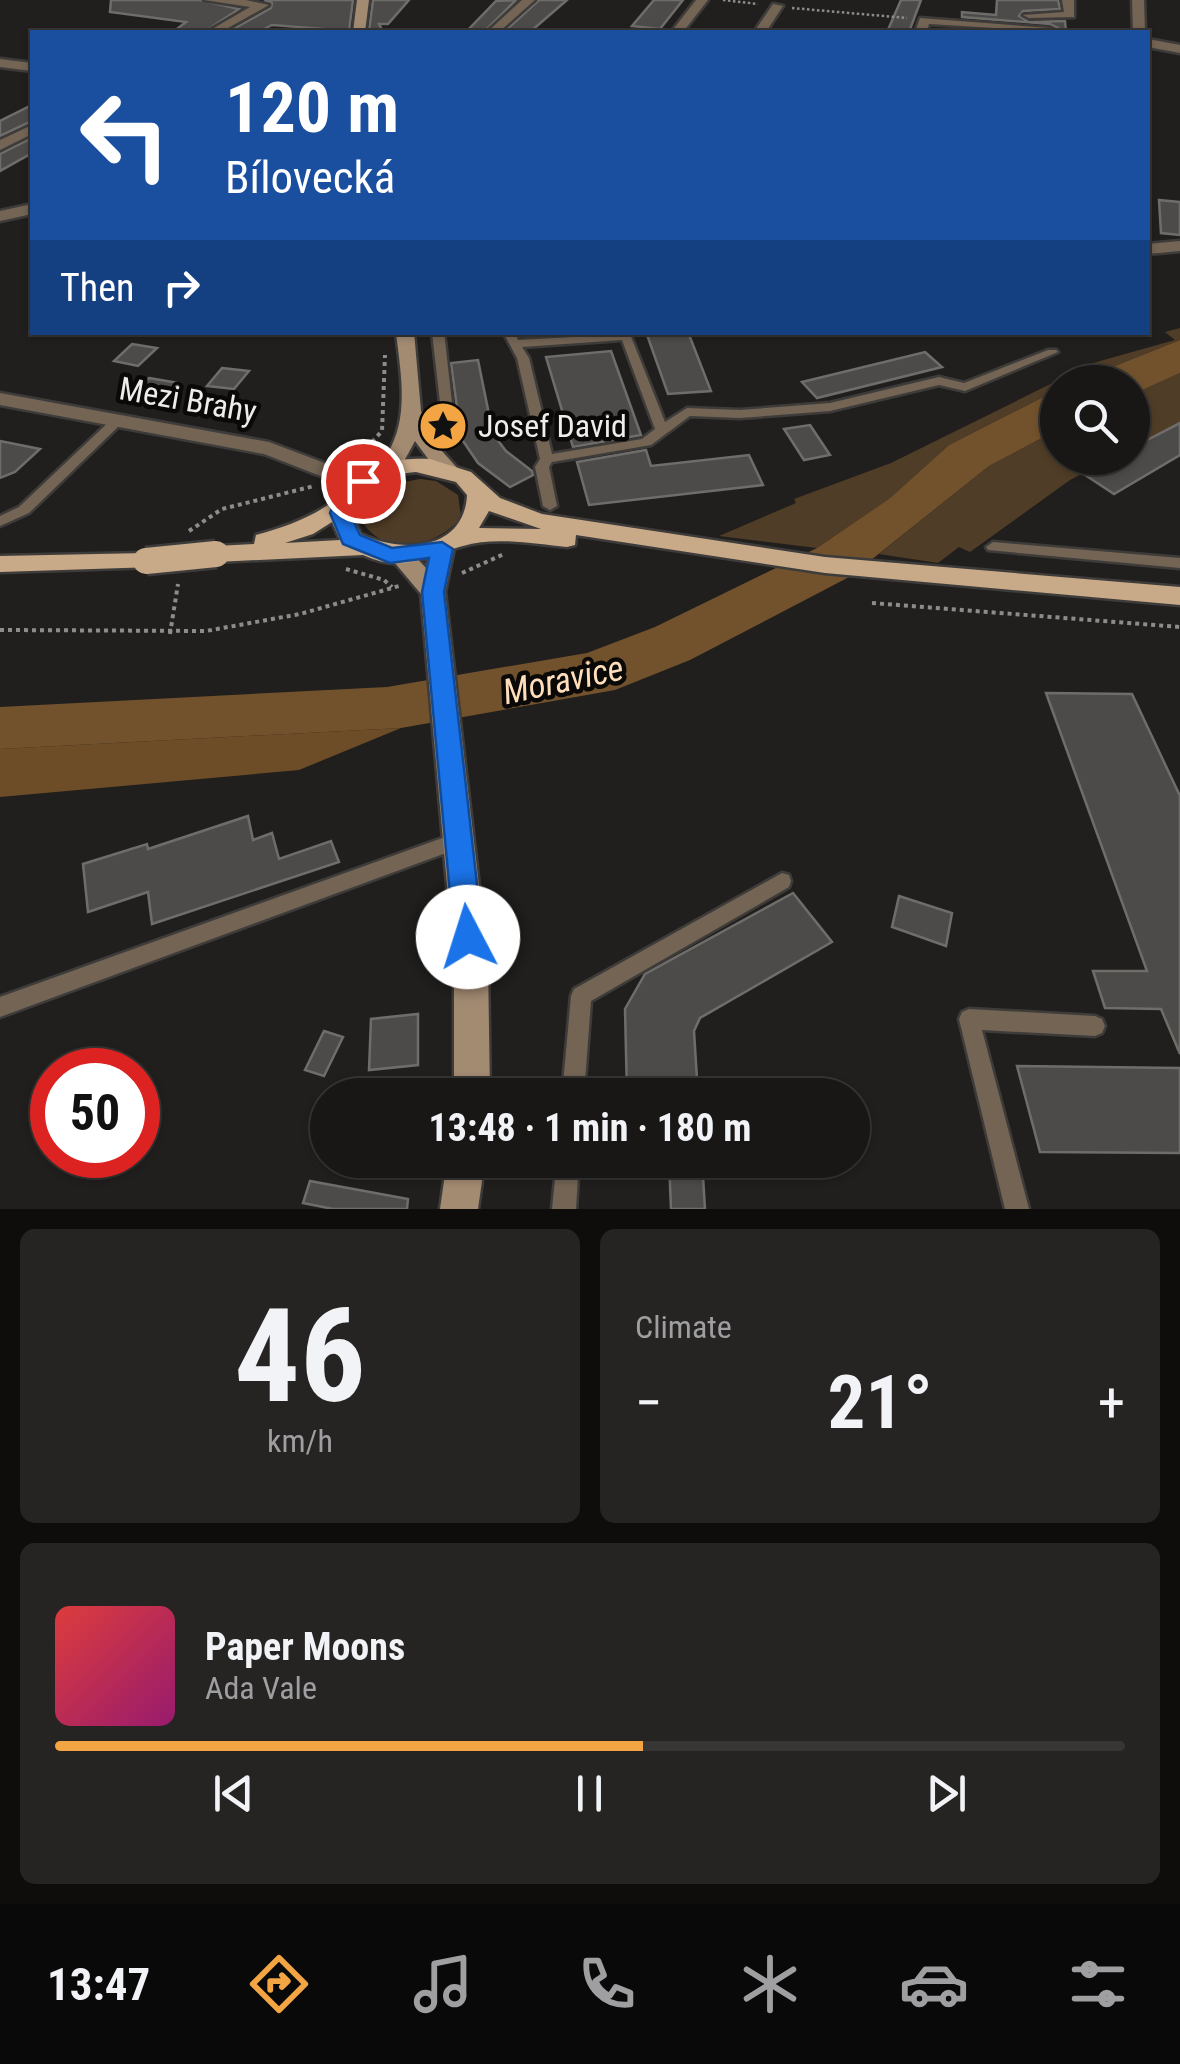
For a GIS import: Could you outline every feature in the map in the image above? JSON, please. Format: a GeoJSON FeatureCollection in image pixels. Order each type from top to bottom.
{"type":"FeatureCollection","features":[{"type":"Feature","properties":{"kind":"main road"},"geometry":{"type":"LineString","coordinates":[[359,30],[363,0]]}},
{"type":"Feature","properties":{"kind":"main road"},"geometry":{"type":"LineString","coordinates":[[381,472],[400,452],[412,414],[406,335]]}},
{"type":"Feature","properties":{"kind":"main road"},"geometry":{"type":"LineString","coordinates":[[412,414],[436,458],[448,470]]}},
{"type":"Feature","properties":{"kind":"main road"},"geometry":{"type":"LineString","coordinates":[[362,547],[343,529],[341,507],[349,479],[420,465],[464,477],[478,493],[512,514],[687,547]]}},
{"type":"Feature","properties":{"kind":"main road"},"geometry":{"type":"LineString","coordinates":[[472,1078],[474,1010],[433,592],[452,544],[479,517],[478,493]]}},
{"type":"Feature","properties":{"kind":"main road"},"geometry":{"type":"LineString","coordinates":[[216,554],[305,529],[341,507]]}},
{"type":"Feature","properties":{"kind":"main road"},"geometry":{"type":"LineString","coordinates":[[0,564],[146,562],[216,554],[362,547],[400,556],[502,534],[687,547],[924,575],[1180,596]]}},
{"type":"Feature","properties":{"kind":"main road"},"geometry":{"type":"LineString","coordinates":[[400,556],[433,592]]}},
{"type":"Feature","properties":{"kind":"main road"},"geometry":{"type":"LineString","coordinates":[[459,1209],[463,1178]]}},
{"type":"Feature","properties":{"kind":"street"},"geometry":{"type":"LineString","coordinates":[[210,0],[263,6],[217,30]]}},
{"type":"Feature","properties":{"kind":"street"},"geometry":{"type":"LineString","coordinates":[[495,30],[529,0]]}},
{"type":"Feature","properties":{"kind":"street"},"geometry":{"type":"LineString","coordinates":[[679,30],[702,0]]}},
{"type":"Feature","properties":{"kind":"street"},"geometry":{"type":"LineString","coordinates":[[1005,12],[1061,18],[1070,15],[1068,0]]}},
{"type":"Feature","properties":{"kind":"street"},"geometry":{"type":"LineString","coordinates":[[1138,0],[1138,30]]}},
{"type":"Feature","properties":{"kind":"street"},"geometry":{"type":"LineString","coordinates":[[761,30],[777,6]]}},
{"type":"Feature","properties":{"kind":"street"},"geometry":{"type":"LineString","coordinates":[[940,22],[943,8],[974,10]]}},
{"type":"Feature","properties":{"kind":"street"},"geometry":{"type":"LineString","coordinates":[[922,26],[940,22],[1028,30]]}},
{"type":"Feature","properties":{"kind":"street"},"geometry":{"type":"LineString","coordinates":[[1150,43],[1180,49]]}},
{"type":"Feature","properties":{"kind":"street"},"geometry":{"type":"LineString","coordinates":[[0,63],[30,67]]}},
{"type":"Feature","properties":{"kind":"street"},"geometry":{"type":"LineString","coordinates":[[0,146],[30,130]]}},
{"type":"Feature","properties":{"kind":"street"},"geometry":{"type":"LineString","coordinates":[[0,216],[30,210]]}},
{"type":"Feature","properties":{"kind":"street"},"geometry":{"type":"LineString","coordinates":[[1150,249],[1180,246]]}},
{"type":"Feature","properties":{"kind":"street","name":"Mezi Brahy"},"geometry":{"type":"LineString","coordinates":[[0,399],[284,451],[349,479]]}},
{"type":"Feature","properties":{"kind":"lane"},"geometry":{"type":"LineString","coordinates":[[438,335],[449,429]]}},
{"type":"Feature","properties":{"kind":"lane"},"geometry":{"type":"LineString","coordinates":[[550,506],[542,467],[547,459],[523,358],[512,338],[626,336],[662,430]]}},
{"type":"Feature","properties":{"kind":"lane"},"geometry":{"type":"LineString","coordinates":[[547,459],[638,445],[688,412],[740,414],[830,407],[939,382],[965,387],[1052,352]]}},
{"type":"Feature","properties":{"kind":"lane"},"geometry":{"type":"LineString","coordinates":[[0,522],[24,510],[118,420]]}},
{"type":"Feature","properties":{"kind":"lane"},"geometry":{"type":"LineString","coordinates":[[993,547],[1180,563]]}},
{"type":"Feature","properties":{"kind":"lane"},"geometry":{"type":"LineString","coordinates":[[0,1007],[458,829]]}},
{"type":"Feature","properties":{"kind":"lane"},"geometry":{"type":"LineString","coordinates":[[574,1078],[581,996],[782,881]]}},
{"type":"Feature","properties":{"kind":"lane"},"geometry":{"type":"LineString","coordinates":[[1017,1209],[969,1019],[1095,1026]]}},
{"type":"Feature","properties":{"kind":"lane"},"geometry":{"type":"LineString","coordinates":[[564,1209],[567,1178]]}},
{"type":"Feature","properties":{"kind":"path"},"geometry":{"type":"LineString","coordinates":[[722,0],[922,26]]}},
{"type":"Feature","properties":{"kind":"path"},"geometry":{"type":"LineString","coordinates":[[184,543],[192,528],[212,513],[349,479],[380,435],[384,370]]}},
{"type":"Feature","properties":{"kind":"path"},"geometry":{"type":"LineString","coordinates":[[170,634],[180,570]]}},
{"type":"Feature","properties":{"kind":"path"},"geometry":{"type":"LineString","coordinates":[[0,630],[170,634],[263,622],[392,587]]}},
{"type":"Feature","properties":{"kind":"path"},"geometry":{"type":"LineString","coordinates":[[872,603],[1180,628]]}},
{"type":"Feature","properties":{"kind":"shaded area"},"geometry":{"type":"Polygon","coordinates":[[[1180,328],[1180,340],[1118,365],[1089,365],[1175,340],[1165,332],[1180,328]]]}},
{"type":"Feature","properties":{"kind":"shaded area"},"geometry":{"type":"Polygon","coordinates":[[[1180,373],[1180,423],[1150,439],[1150,386],[1180,373]]]}},
{"type":"Feature","properties":{"kind":"shaded area"},"geometry":{"type":"Polygon","coordinates":[[[1040,389],[1040,399],[949,445],[890,498],[817,548],[719,536],[796,503],[794,499],[891,463],[1040,389]]]}},
{"type":"Feature","properties":{"kind":"shaded area"},"geometry":{"type":"Polygon","coordinates":[[[1040,439],[1040,475],[1080,475],[970,552],[959,547],[938,563],[879,554],[989,466],[1040,439]]]}},
{"type":"Feature","properties":{"kind":"shaded area"},"geometry":{"type":"Polygon","coordinates":[[[420,479],[436,481],[458,495],[461,517],[439,535],[411,544],[397,544],[371,533],[362,521],[367,500],[389,485],[420,479]]]}},
{"type":"Feature","properties":{"kind":"shaded area"},"geometry":{"type":"Polygon","coordinates":[[[401,728],[299,770],[0,797],[0,749],[401,728]]]}},
{"type":"Feature","properties":{"kind":"water"},"geometry":{"type":"Polygon","coordinates":[[[1180,340],[1180,373],[1150,386],[1150,365],[1118,365],[1180,340]]]}},
{"type":"Feature","properties":{"kind":"water","name":"Moravice"},"geometry":{"type":"Polygon","coordinates":[[[1040,399],[1040,439],[989,466],[851,576],[690,660],[615,690],[401,728],[0,749],[0,707],[387,687],[587,653],[655,627],[817,548],[890,498],[949,445],[1040,399]]]}},
{"type":"Feature","properties":{"kind":"building"},"geometry":{"type":"Polygon","coordinates":[[[111,0],[200,0],[239,9],[207,30],[176,30],[186,22],[110,12],[111,0]]]}},
{"type":"Feature","properties":{"kind":"building"},"geometry":{"type":"Polygon","coordinates":[[[264,0],[353,0],[349,30],[272,25],[262,30],[232,30],[271,8],[272,3],[264,0]]]}},
{"type":"Feature","properties":{"kind":"building"},"geometry":{"type":"Polygon","coordinates":[[[373,0],[409,0],[388,24],[379,24],[382,30],[369,30],[373,0]]]}},
{"type":"Feature","properties":{"kind":"building"},"geometry":{"type":"Polygon","coordinates":[[[516,0],[486,30],[468,30],[496,1],[516,0]]]}},
{"type":"Feature","properties":{"kind":"building"},"geometry":{"type":"Polygon","coordinates":[[[539,0],[567,0],[532,30],[506,30],[539,0]]]}},
{"type":"Feature","properties":{"kind":"building"},"geometry":{"type":"Polygon","coordinates":[[[654,0],[683,0],[660,29],[632,26],[654,0]]]}},
{"type":"Feature","properties":{"kind":"building"},"geometry":{"type":"Polygon","coordinates":[[[901,0],[921,0],[910,30],[888,30],[901,0]]]}},
{"type":"Feature","properties":{"kind":"building"},"geometry":{"type":"Polygon","coordinates":[[[997,0],[1058,0],[1060,9],[1023,11],[1019,16],[1029,22],[1065,21],[1066,30],[1050,24],[962,17],[962,12],[996,15],[997,0]]]}},
{"type":"Feature","properties":{"kind":"building"},"geometry":{"type":"Polygon","coordinates":[[[30,106],[30,122],[0,136],[0,121],[30,106]]]}},
{"type":"Feature","properties":{"kind":"building"},"geometry":{"type":"Polygon","coordinates":[[[30,139],[30,154],[0,171],[0,154],[30,139]]]}},
{"type":"Feature","properties":{"kind":"building"},"geometry":{"type":"Polygon","coordinates":[[[1159,200],[1180,202],[1180,235],[1161,233],[1159,200]]]}},
{"type":"Feature","properties":{"kind":"building"},"geometry":{"type":"Polygon","coordinates":[[[647,335],[689,335],[711,391],[668,394],[647,335]]]}},
{"type":"Feature","properties":{"kind":"building"},"geometry":{"type":"Polygon","coordinates":[[[132,344],[157,348],[138,366],[114,361],[132,344]]]}},
{"type":"Feature","properties":{"kind":"building"},"geometry":{"type":"Polygon","coordinates":[[[611,351],[641,435],[573,447],[546,357],[611,351]]]}},
{"type":"Feature","properties":{"kind":"building"},"geometry":{"type":"Polygon","coordinates":[[[925,352],[942,367],[817,398],[802,382],[925,352]]]}},
{"type":"Feature","properties":{"kind":"building"},"geometry":{"type":"Polygon","coordinates":[[[478,360],[493,434],[506,451],[532,471],[533,475],[510,487],[478,463],[461,438],[451,363],[478,360]]]}},
{"type":"Feature","properties":{"kind":"building"},"geometry":{"type":"Polygon","coordinates":[[[222,368],[249,371],[234,389],[207,386],[222,368]]]}},
{"type":"Feature","properties":{"kind":"building"},"geometry":{"type":"Polygon","coordinates":[[[149,378],[179,383],[164,399],[133,393],[149,378]]]}},
{"type":"Feature","properties":{"kind":"building"},"geometry":{"type":"Polygon","coordinates":[[[1180,423],[1180,455],[1150,473],[1150,439],[1180,423]]]}},
{"type":"Feature","properties":{"kind":"building"},"geometry":{"type":"Polygon","coordinates":[[[810,425],[830,455],[804,460],[784,429],[810,425]]]}},
{"type":"Feature","properties":{"kind":"building"},"geometry":{"type":"Polygon","coordinates":[[[0,441],[40,449],[15,472],[0,478],[0,441]]]}},
{"type":"Feature","properties":{"kind":"building"},"geometry":{"type":"Polygon","coordinates":[[[646,450],[651,466],[749,455],[763,485],[589,505],[577,462],[646,450]]]}},
{"type":"Feature","properties":{"kind":"building"},"geometry":{"type":"Polygon","coordinates":[[[1085,475],[1146,475],[1114,494],[1085,475]]]}},
{"type":"Feature","properties":{"kind":"building"},"geometry":{"type":"Polygon","coordinates":[[[1046,693],[1132,694],[1180,796],[1180,1054],[1161,1009],[1105,1008],[1093,971],[1147,971],[1046,693]]]}},
{"type":"Feature","properties":{"kind":"building"},"geometry":{"type":"Polygon","coordinates":[[[248,816],[253,840],[272,833],[279,859],[331,841],[339,862],[152,924],[148,892],[88,912],[83,864],[147,844],[148,849],[248,816]]]}},
{"type":"Feature","properties":{"kind":"building"},"geometry":{"type":"Polygon","coordinates":[[[793,893],[832,942],[700,1018],[694,1031],[697,1078],[627,1078],[625,1009],[645,974],[793,893]]]}},
{"type":"Feature","properties":{"kind":"building"},"geometry":{"type":"Polygon","coordinates":[[[899,896],[952,913],[946,946],[892,927],[899,896]]]}},
{"type":"Feature","properties":{"kind":"building"},"geometry":{"type":"Polygon","coordinates":[[[418,1014],[418,1065],[369,1070],[371,1019],[418,1014]]]}},
{"type":"Feature","properties":{"kind":"building"},"geometry":{"type":"Polygon","coordinates":[[[324,1031],[343,1037],[324,1076],[305,1070],[324,1031]]]}},
{"type":"Feature","properties":{"kind":"building"},"geometry":{"type":"Polygon","coordinates":[[[1017,1066],[1180,1068],[1180,1153],[1040,1152],[1017,1066]]]}},
{"type":"Feature","properties":{"kind":"building"},"geometry":{"type":"Polygon","coordinates":[[[670,1178],[703,1178],[705,1209],[671,1209],[670,1178]]]}},
{"type":"Feature","properties":{"kind":"building"},"geometry":{"type":"Polygon","coordinates":[[[310,1181],[408,1199],[407,1209],[333,1209],[303,1203],[310,1181]]]}},
{"type":"Feature","properties":{"kind":"place","name":"Josef David"},"geometry":{"type":"Point","coordinates":[443,426]}},
{"type":"Feature","properties":{"kind":"route"},"geometry":{"type":"LineString","coordinates":[[363,481],[346,496],[340,513],[343,529],[351,539],[380,554],[411,556],[442,549],[433,592],[468,937]]}}]}
